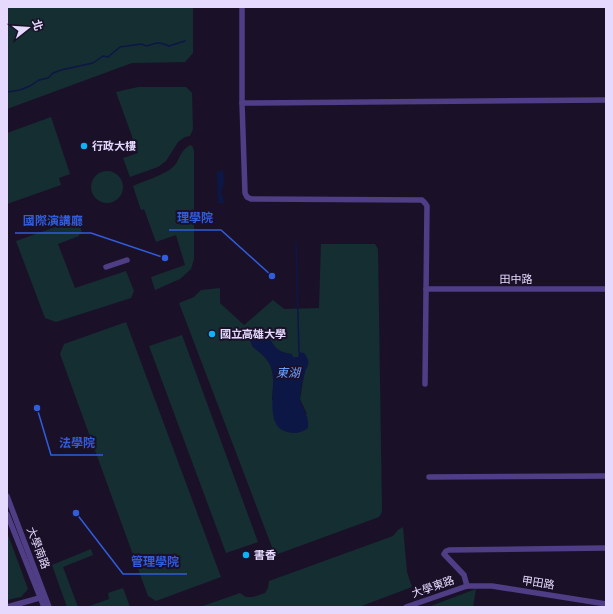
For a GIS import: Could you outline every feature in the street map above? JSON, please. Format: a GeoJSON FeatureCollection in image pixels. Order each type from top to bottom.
{"type":"FeatureCollection","features":[{"type":"Feature","properties":{"kind":"street"},"geometry":{"type":"LineString","coordinates":[[242,7],[242,103],[245,193],[247,197],[251,199],[422,200],[427,206],[425,384]]}},
{"type":"Feature","properties":{"kind":"street"},"geometry":{"type":"LineString","coordinates":[[242,103],[606,100]]}},
{"type":"Feature","properties":{"kind":"street"},"geometry":{"type":"LineString","coordinates":[[106,267],[127,260]]}},
{"type":"Feature","properties":{"kind":"street","name":"田中路"},"geometry":{"type":"LineString","coordinates":[[426,289],[606,289]]}},
{"type":"Feature","properties":{"kind":"street"},"geometry":{"type":"LineString","coordinates":[[429,477],[606,476]]}},
{"type":"Feature","properties":{"kind":"street","name":"大學南路"},"geometry":{"type":"LineString","coordinates":[[7,496],[43,597],[44,607]]}},
{"type":"Feature","properties":{"kind":"street","name":"大學南路"},"geometry":{"type":"LineString","coordinates":[[7,514],[43,597],[49,607]]}},
{"type":"Feature","properties":{"kind":"street"},"geometry":{"type":"LineString","coordinates":[[467,586],[464,575],[444,554],[446,551],[606,548]]}},
{"type":"Feature","properties":{"kind":"street","name":"甲田路"},"geometry":{"type":"LineString","coordinates":[[467,586],[492,586],[606,604]]}},
{"type":"Feature","properties":{"kind":"street","name":"大學東路"},"geometry":{"type":"LineString","coordinates":[[406,607],[467,586]]}},
{"type":"Feature","properties":{"kind":"street"},"geometry":{"type":"LineString","coordinates":[[7,607],[43,597]]}},
{"type":"Feature","properties":{"kind":"green space"},"geometry":{"type":"Polygon","coordinates":[[[7,7],[193,7],[193,53],[185,62],[132,63],[7,109],[7,7]]]}},
{"type":"Feature","properties":{"kind":"green space"},"geometry":{"type":"Polygon","coordinates":[[[138,87],[186,87],[192,93],[193,129],[190,136],[185,137],[178,142],[166,161],[158,167],[130,177],[123,158],[138,153],[116,92],[138,87]]]}},
{"type":"Feature","properties":{"kind":"green space"},"geometry":{"type":"Polygon","coordinates":[[[51,117],[70,174],[59,178],[61,185],[7,204],[7,133],[51,117]]]}},
{"type":"Feature","properties":{"kind":"green space"},"geometry":{"type":"Polygon","coordinates":[[[190,145],[193,147],[194,151],[194,259],[191,269],[180,279],[155,290],[151,277],[185,265],[176,235],[156,242],[144,209],[141,210],[133,186],[169,170],[175,165],[186,147],[190,145]]]}},
{"type":"Feature","properties":{"kind":"green space"},"geometry":{"type":"Polygon","coordinates":[[[104,171],[110,171],[120,178],[123,187],[122,193],[116,200],[110,203],[104,203],[94,196],[91,190],[91,184],[98,174],[104,171]]]}},
{"type":"Feature","properties":{"kind":"green space"},"geometry":{"type":"Polygon","coordinates":[[[78,219],[82,233],[79,234],[79,236],[58,244],[75,288],[126,271],[134,291],[131,298],[56,322],[45,318],[16,241],[78,219]]]}},
{"type":"Feature","properties":{"kind":"green space"},"geometry":{"type":"Polygon","coordinates":[[[321,244],[375,244],[378,249],[382,512],[379,517],[275,555],[179,303],[194,297],[201,290],[220,288],[220,303],[244,325],[273,300],[284,309],[319,308],[321,244]],[[267,334],[253,347],[261,353],[270,364],[273,376],[272,400],[307,414],[300,399],[305,372],[298,357],[292,357],[291,354],[279,350],[267,334]]]}},
{"type":"Feature","properties":{"kind":"green space"},"geometry":{"type":"Polygon","coordinates":[[[126,322],[221,577],[156,601],[148,596],[60,354],[64,344],[126,322]]]}},
{"type":"Feature","properties":{"kind":"green space"},"geometry":{"type":"Polygon","coordinates":[[[182,335],[258,542],[226,553],[149,346],[182,335]]]}},
{"type":"Feature","properties":{"kind":"green space"},"geometry":{"type":"Polygon","coordinates":[[[403,527],[407,572],[412,587],[359,607],[200,607],[240,593],[246,597],[253,597],[265,593],[268,588],[269,581],[393,536],[403,527]]]}},
{"type":"Feature","properties":{"kind":"green space"},"geometry":{"type":"Polygon","coordinates":[[[7,532],[28,589],[21,597],[7,600],[7,532]]]}},
{"type":"Feature","properties":{"kind":"green space"},"geometry":{"type":"Polygon","coordinates":[[[91,549],[93,555],[63,567],[78,607],[67,607],[52,565],[91,549]]]}},
{"type":"Feature","properties":{"kind":"green space"},"geometry":{"type":"Polygon","coordinates":[[[123,588],[130,607],[87,607],[109,599],[108,593],[123,588]]]}},
{"type":"Feature","properties":{"kind":"green space"},"geometry":{"type":"Polygon","coordinates":[[[476,589],[473,607],[428,607],[476,589]]]}},
{"type":"Feature","properties":{"kind":"water"},"geometry":{"type":"Polygon","coordinates":[[[218,171],[223,171],[224,182],[221,193],[224,203],[218,203],[218,171]]]}},
{"type":"Feature","properties":{"kind":"water","name":"東湖"},"geometry":{"type":"Polygon","coordinates":[[[263,330],[277,349],[292,354],[293,357],[298,357],[299,352],[304,353],[307,357],[308,365],[300,392],[300,402],[308,418],[308,428],[301,432],[287,432],[280,428],[275,422],[272,405],[272,370],[269,362],[252,346],[250,340],[255,333],[263,330]]]}},
{"type":"Feature","properties":{"kind":"waterway"},"geometry":{"type":"LineString","coordinates":[[7,92],[20,90],[30,86],[39,80],[48,78],[53,73],[61,70],[93,63],[103,56],[108,57],[120,47],[141,44],[147,46],[158,43],[169,46],[185,41]]}},
{"type":"Feature","properties":{"kind":"waterway"},"geometry":{"type":"LineString","coordinates":[[296,242],[299,352]]}},
{"type":"Feature","properties":{"kind":"place","name":"行政大樓"},"geometry":{"type":"Point","coordinates":[84,146]}},
{"type":"Feature","properties":{"kind":"place","name":"國際演講廳"},"geometry":{"type":"Point","coordinates":[165,258]}},
{"type":"Feature","properties":{"kind":"place","name":"理學院"},"geometry":{"type":"Point","coordinates":[272,276]}},
{"type":"Feature","properties":{"kind":"place","name":"國立高雄大學"},"geometry":{"type":"Point","coordinates":[212,334]}},
{"type":"Feature","properties":{"kind":"place","name":"法學院"},"geometry":{"type":"Point","coordinates":[37,408]}},
{"type":"Feature","properties":{"kind":"place","name":"管理學院"},"geometry":{"type":"Point","coordinates":[76,513]}},
{"type":"Feature","properties":{"kind":"place","name":"書香"},"geometry":{"type":"Point","coordinates":[246,555]}}]}
